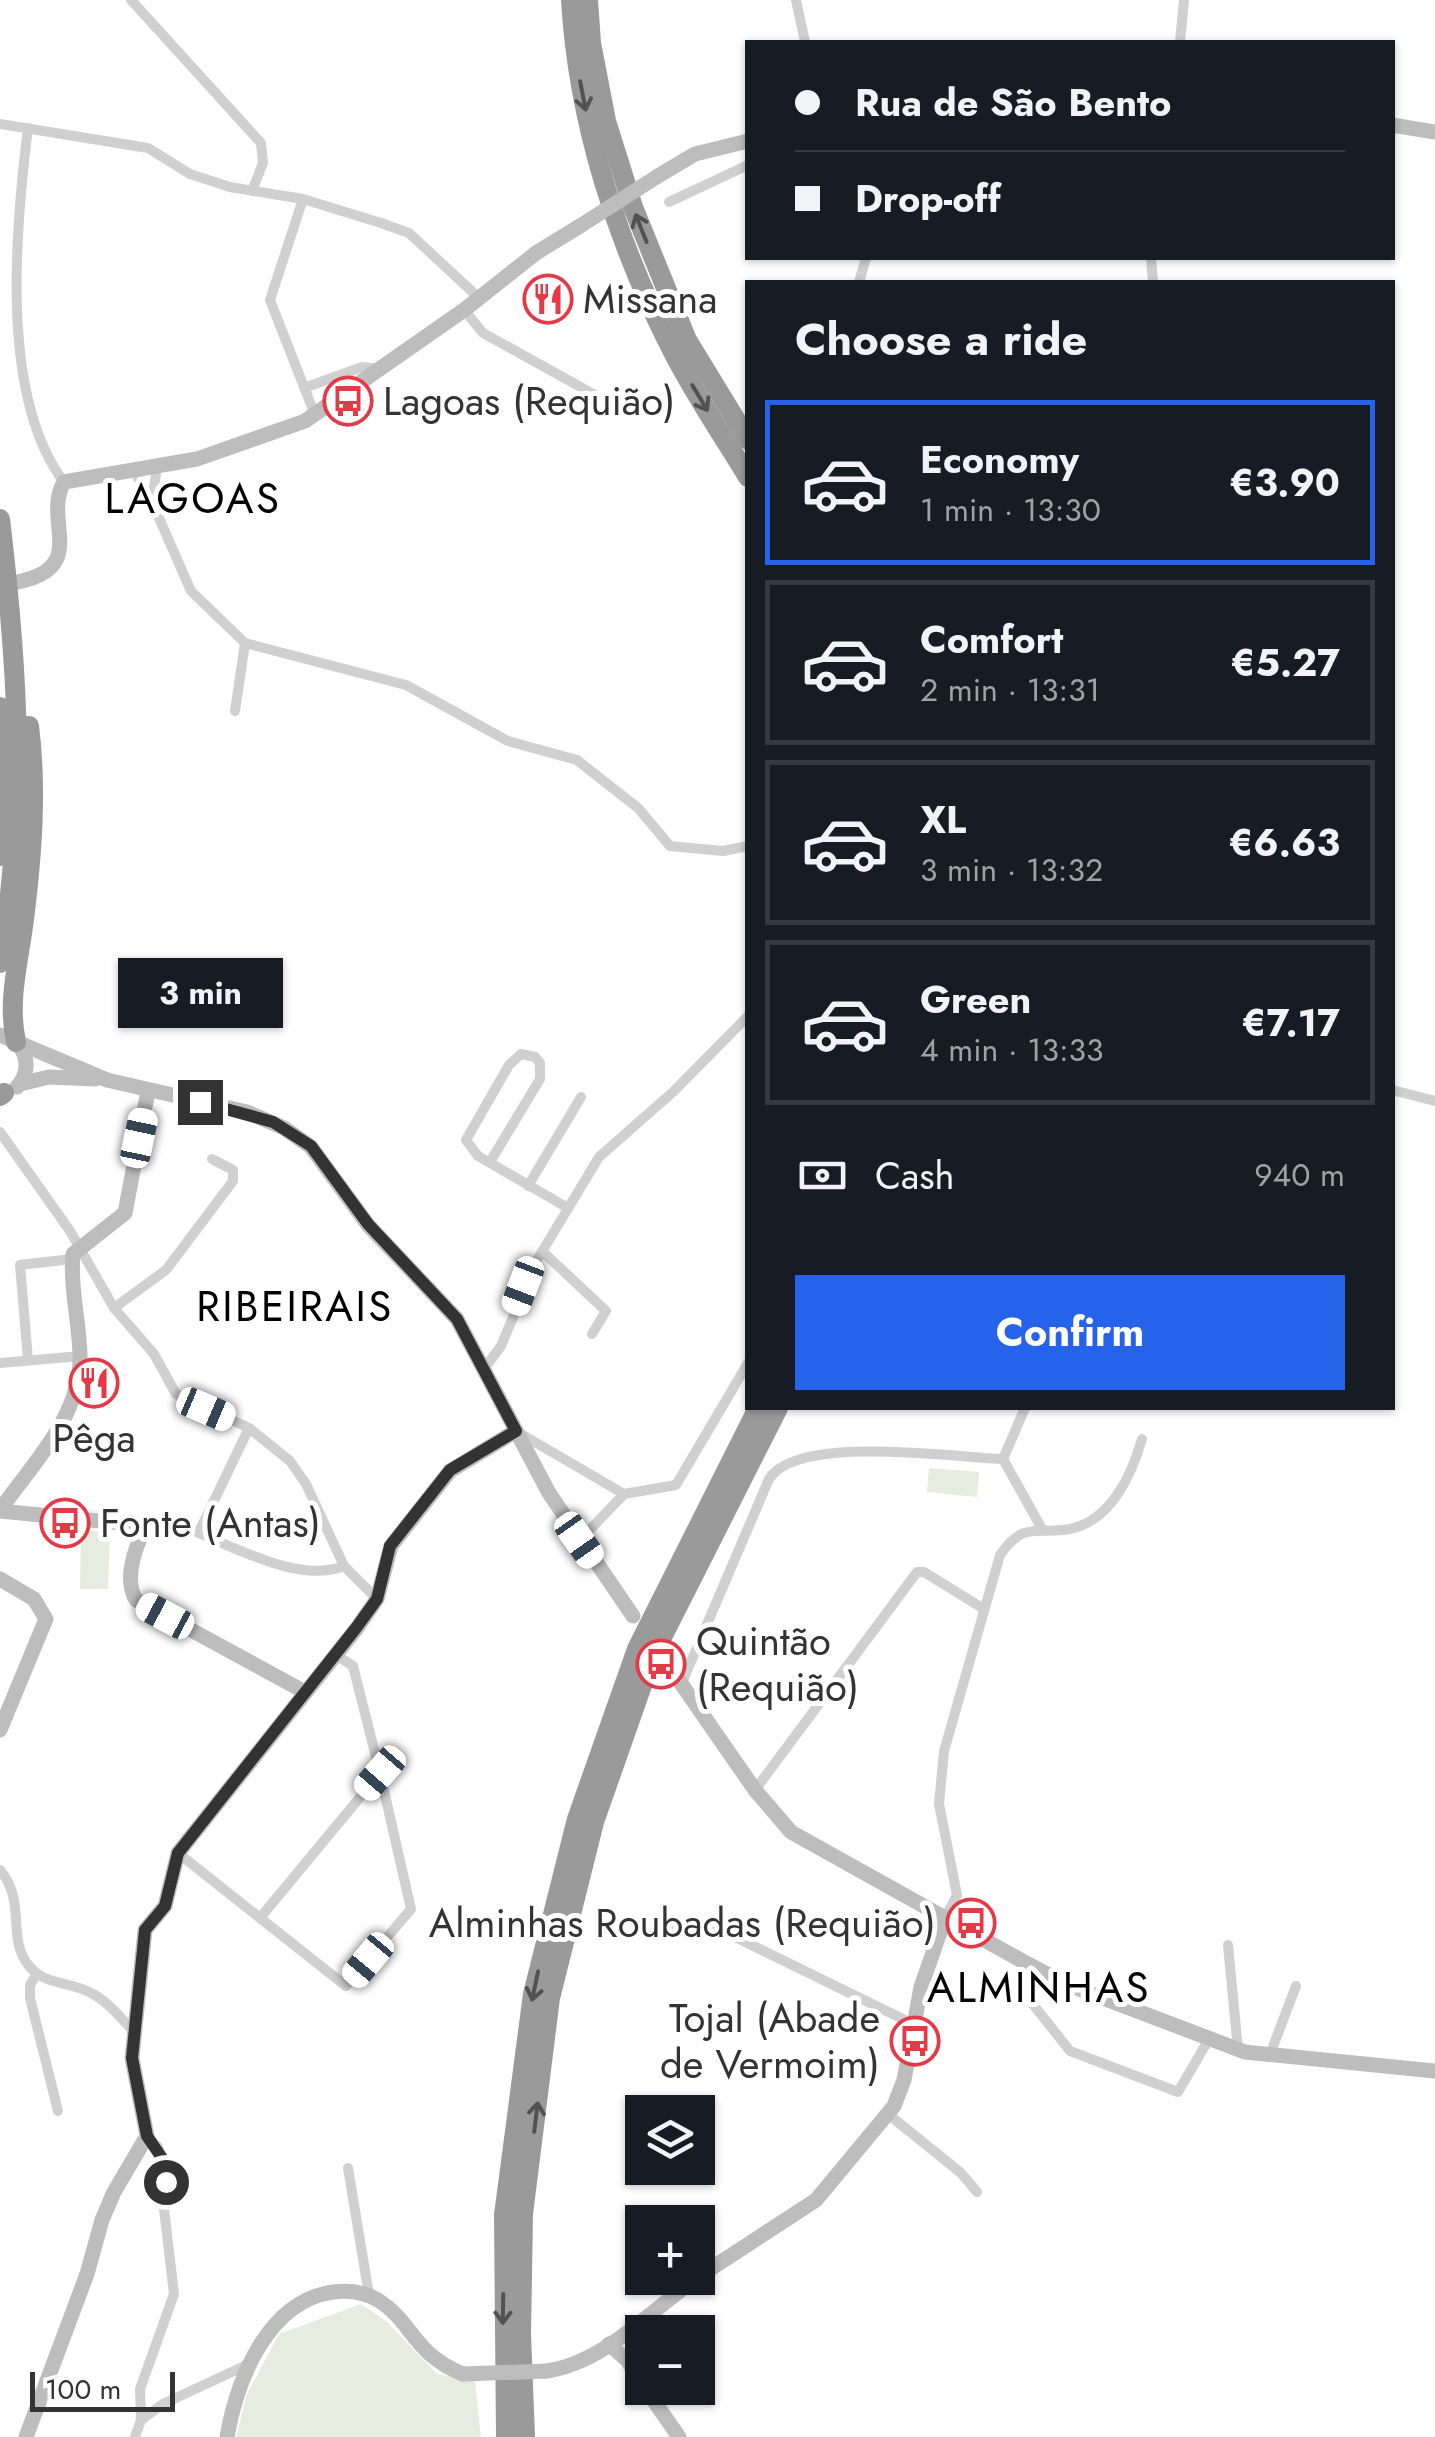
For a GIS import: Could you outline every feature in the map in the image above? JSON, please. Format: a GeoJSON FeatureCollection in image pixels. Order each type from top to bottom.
{"type":"FeatureCollection","features":[{"type":"Feature","properties":{"kind":"highway"},"geometry":{"type":"LineString","coordinates":[[570,0],[573,44],[589,126],[614,216],[673,351],[745,472]]}},
{"type":"Feature","properties":{"kind":"highway"},"geometry":{"type":"LineString","coordinates":[[588,0],[591,43],[606,121],[633,207],[687,340],[745,435]]}},
{"type":"Feature","properties":{"kind":"highway"},"geometry":{"type":"LineString","coordinates":[[0,519],[18,682],[15,846],[0,963]]}},
{"type":"Feature","properties":{"kind":"highway"},"geometry":{"type":"LineString","coordinates":[[12,1040],[11,1002],[26,904],[34,791],[29,725],[18,682]]}},
{"type":"Feature","properties":{"kind":"highway"},"geometry":{"type":"LineString","coordinates":[[0,707],[4,782],[0,856]]}},
{"type":"Feature","properties":{"kind":"highway"},"geometry":{"type":"LineString","coordinates":[[506,2437],[502,2334],[504,2216],[537,1976],[577,1819],[638,1649],[757,1410]]}},
{"type":"Feature","properties":{"kind":"highway"},"geometry":{"type":"LineString","coordinates":[[525,2437],[521,2334],[523,2214],[550,1998],[594,1822],[652,1657],[777,1410]]}},
{"type":"Feature","properties":{"kind":"street"},"geometry":{"type":"LineString","coordinates":[[131,0],[261,143],[263,163],[252,191]]}},
{"type":"Feature","properties":{"kind":"street"},"geometry":{"type":"LineString","coordinates":[[796,0],[805,40]]}},
{"type":"Feature","properties":{"kind":"street"},"geometry":{"type":"LineString","coordinates":[[1180,40],[1184,0]]}},
{"type":"Feature","properties":{"kind":"street"},"geometry":{"type":"LineString","coordinates":[[0,124],[148,148],[190,174],[252,191],[303,199],[409,234],[478,298]]}},
{"type":"Feature","properties":{"kind":"street"},"geometry":{"type":"LineString","coordinates":[[1395,125],[1435,132]]}},
{"type":"Feature","properties":{"kind":"street"},"geometry":{"type":"LineString","coordinates":[[18,582],[46,571],[60,552],[62,485],[27,425],[13,320],[10,270],[28,128]]}},
{"type":"Feature","properties":{"kind":"street"},"geometry":{"type":"LineString","coordinates":[[62,485],[221,452],[316,415],[580,226],[658,176],[695,154],[745,141]]}},
{"type":"Feature","properties":{"kind":"street"},"geometry":{"type":"LineString","coordinates":[[669,202],[745,165]]}},
{"type":"Feature","properties":{"kind":"street"},"geometry":{"type":"LineString","coordinates":[[303,199],[270,300],[316,415]]}},
{"type":"Feature","properties":{"kind":"street"},"geometry":{"type":"LineString","coordinates":[[464,310],[483,333],[595,395]]}},
{"type":"Feature","properties":{"kind":"street"},"geometry":{"type":"LineString","coordinates":[[304,388],[362,366],[381,369]]}},
{"type":"Feature","properties":{"kind":"street"},"geometry":{"type":"LineString","coordinates":[[152,502],[157,468]]}},
{"type":"Feature","properties":{"kind":"street"},"geometry":{"type":"LineString","coordinates":[[134,471],[191,591],[245,643],[406,685],[508,742],[577,760],[638,808],[670,846],[723,851],[745,847]]}},
{"type":"Feature","properties":{"kind":"street"},"geometry":{"type":"LineString","coordinates":[[235,711],[245,643]]}},
{"type":"Feature","properties":{"kind":"street"},"geometry":{"type":"LineString","coordinates":[[484,1369],[501,1346],[523,1286],[542,1251],[613,1141],[673,1092],[745,1019]]}},
{"type":"Feature","properties":{"kind":"street"},"geometry":{"type":"LineString","coordinates":[[12,1040],[107,1080],[247,1112],[284,1128],[311,1146],[368,1224],[452,1312],[579,1540],[633,1616]]}},
{"type":"Feature","properties":{"kind":"street"},"geometry":{"type":"LineString","coordinates":[[6,1092],[27,1061],[12,1040]]}},
{"type":"Feature","properties":{"kind":"street"},"geometry":{"type":"LineString","coordinates":[[490,1162],[540,1079],[540,1064],[529,1054],[514,1059],[468,1133],[469,1147],[490,1162],[528,1186],[568,1208]]}},
{"type":"Feature","properties":{"kind":"street"},"geometry":{"type":"LineString","coordinates":[[6,1092],[58,1076],[107,1080]]}},
{"type":"Feature","properties":{"kind":"street"},"geometry":{"type":"LineString","coordinates":[[1395,1091],[1435,1100]]}},
{"type":"Feature","properties":{"kind":"street"},"geometry":{"type":"LineString","coordinates":[[28,1360],[20,1266],[75,1253],[125,1213],[148,1092]]}},
{"type":"Feature","properties":{"kind":"street"},"geometry":{"type":"LineString","coordinates":[[528,1186],[581,1097]]}},
{"type":"Feature","properties":{"kind":"street"},"geometry":{"type":"LineString","coordinates":[[0,1132],[75,1253],[114,1308],[154,1354],[176,1394],[248,1428],[281,1452],[298,1472],[344,1566],[377,1599]]}},
{"type":"Feature","properties":{"kind":"street"},"geometry":{"type":"LineString","coordinates":[[114,1308],[166,1270],[233,1182],[229,1165],[212,1159]]}},
{"type":"Feature","properties":{"kind":"street"},"geometry":{"type":"LineString","coordinates":[[542,1251],[606,1311],[592,1334]]}},
{"type":"Feature","properties":{"kind":"street"},"geometry":{"type":"LineString","coordinates":[[0,1510],[56,1435],[76,1390],[80,1356],[75,1253]]}},
{"type":"Feature","properties":{"kind":"street"},"geometry":{"type":"LineString","coordinates":[[0,1363],[80,1356]]}},
{"type":"Feature","properties":{"kind":"street"},"geometry":{"type":"LineString","coordinates":[[579,1540],[624,1494],[676,1485],[745,1367]]}},
{"type":"Feature","properties":{"kind":"street"},"geometry":{"type":"LineString","coordinates":[[1003,1459],[1024,1410]]}},
{"type":"Feature","properties":{"kind":"street"},"geometry":{"type":"LineString","coordinates":[[200,1532],[248,1428]]}},
{"type":"Feature","properties":{"kind":"street"},"geometry":{"type":"LineString","coordinates":[[516,1431],[624,1494]]}},
{"type":"Feature","properties":{"kind":"street"},"geometry":{"type":"LineString","coordinates":[[135,2437],[141,2420],[140,2389],[174,2294],[164,2209],[168,2174],[158,2147],[147,2136],[132,2058],[145,1930],[165,1906],[178,1853],[377,1599],[390,1546],[450,1470],[516,1431]]}},
{"type":"Feature","properties":{"kind":"street"},"geometry":{"type":"LineString","coordinates":[[715,2265],[816,2200],[888,2114],[904,2080],[930,1952],[957,1895],[939,1804],[944,1751],[1000,1555],[1020,1532],[1068,1529],[1098,1517],[1114,1499],[1142,1438]]}},
{"type":"Feature","properties":{"kind":"street"},"geometry":{"type":"LineString","coordinates":[[680,1684],[770,1479],[783,1464],[828,1451],[1003,1459]]}},
{"type":"Feature","properties":{"kind":"street"},"geometry":{"type":"LineString","coordinates":[[1003,1459],[1042,1529]]}},
{"type":"Feature","properties":{"kind":"street"},"geometry":{"type":"LineString","coordinates":[[0,1510],[130,1524],[145,1529]]}},
{"type":"Feature","properties":{"kind":"street"},"geometry":{"type":"LineString","coordinates":[[306,1692],[136,1600],[129,1578],[145,1529],[162,1519],[292,1568],[328,1572],[344,1566]]}},
{"type":"Feature","properties":{"kind":"street"},"geometry":{"type":"LineString","coordinates":[[755,1790],[917,1572],[924,1572],[984,1609]]}},
{"type":"Feature","properties":{"kind":"street"},"geometry":{"type":"LineString","coordinates":[[0,1579],[34,1599],[46,1619],[0,1730]]}},
{"type":"Feature","properties":{"kind":"street"},"geometry":{"type":"LineString","coordinates":[[178,1853],[346,1986],[411,1909],[353,1666],[336,1655]]}},
{"type":"Feature","properties":{"kind":"street"},"geometry":{"type":"LineString","coordinates":[[662,1656],[755,1790],[800,1839],[1026,1963],[1066,1984],[1238,2050],[1435,2071]]}},
{"type":"Feature","properties":{"kind":"street"},"geometry":{"type":"LineString","coordinates":[[260,1918],[380,1773]]}},
{"type":"Feature","properties":{"kind":"street"},"geometry":{"type":"LineString","coordinates":[[0,1870],[12,1885],[18,1908],[18,1942],[26,1963],[36,1974],[94,1994],[134,2032]]}},
{"type":"Feature","properties":{"kind":"street"},"geometry":{"type":"LineString","coordinates":[[660,1927],[727,1933],[915,2025]]}},
{"type":"Feature","properties":{"kind":"street"},"geometry":{"type":"LineString","coordinates":[[1228,1945],[1238,2050]]}},
{"type":"Feature","properties":{"kind":"street"},"geometry":{"type":"LineString","coordinates":[[1026,1963],[1020,1988],[1070,2051],[1178,2092],[1209,2039]]}},
{"type":"Feature","properties":{"kind":"street"},"geometry":{"type":"LineString","coordinates":[[36,1974],[30,1985],[30,1998],[58,2111]]}},
{"type":"Feature","properties":{"kind":"street"},"geometry":{"type":"LineString","coordinates":[[1270,2056],[1296,1986]]}},
{"type":"Feature","properties":{"kind":"street"},"geometry":{"type":"LineString","coordinates":[[888,2114],[977,2192]]}},
{"type":"Feature","properties":{"kind":"street"},"geometry":{"type":"LineString","coordinates":[[26,2437],[108,2206],[147,2136]]}},
{"type":"Feature","properties":{"kind":"street"},"geometry":{"type":"LineString","coordinates":[[348,2168],[370,2295]]}},
{"type":"Feature","properties":{"kind":"street"},"geometry":{"type":"LineString","coordinates":[[227,2437],[232,2410],[251,2362],[273,2328],[309,2296],[342,2291],[370,2295],[392,2311],[435,2360],[463,2374],[568,2368],[610,2344],[674,2295]]}},
{"type":"Feature","properties":{"kind":"street"},"geometry":{"type":"LineString","coordinates":[[610,2344],[625,2358]]}},
{"type":"Feature","properties":{"kind":"street"},"geometry":{"type":"LineString","coordinates":[[141,2420],[162,2404],[251,2362]]}},
{"type":"Feature","properties":{"kind":"street"},"geometry":{"type":"LineString","coordinates":[[657,2405],[679,2437]]}},
{"type":"Feature","properties":{"kind":"shaded area"},"geometry":{"type":"Polygon","coordinates":[[[929,1468],[979,1472],[977,1497],[927,1492],[929,1468]]]}},
{"type":"Feature","properties":{"kind":"shaded area"},"geometry":{"type":"Polygon","coordinates":[[[81,1530],[110,1532],[108,1589],[80,1589],[81,1530]]]}},
{"type":"Feature","properties":{"kind":"shaded area"},"geometry":{"type":"Polygon","coordinates":[[[361,2304],[386,2321],[437,2374],[475,2381],[481,2437],[236,2437],[247,2394],[279,2334],[361,2304]]]}},
{"type":"Feature","properties":{"kind":"place","name":"Missana"},"geometry":{"type":"Point","coordinates":[548,299]}},
{"type":"Feature","properties":{"kind":"place","name":"Lagoas (Requião)"},"geometry":{"type":"Point","coordinates":[348,401]}},
{"type":"Feature","properties":{"kind":"place","name":"Pêga"},"geometry":{"type":"Point","coordinates":[94,1383]}},
{"type":"Feature","properties":{"kind":"place","name":"Fonte (Antas)"},"geometry":{"type":"Point","coordinates":[65,1523]}},
{"type":"Feature","properties":{"kind":"place","name":"Quintão (Requião)"},"geometry":{"type":"Point","coordinates":[661,1664]}},
{"type":"Feature","properties":{"kind":"place","name":"Alminhas Roubadas (Requião)"},"geometry":{"type":"Point","coordinates":[971,1923]}},
{"type":"Feature","properties":{"kind":"place","name":"Tojal (Abade de Vermoim)"},"geometry":{"type":"Point","coordinates":[915,2041]}},
{"type":"Feature","properties":{"kind":"district","name":"LAGOAS"},"geometry":{"type":"Point","coordinates":[193,498]}},
{"type":"Feature","properties":{"kind":"district","name":"RIBEIRAIS"},"geometry":{"type":"Point","coordinates":[295,1306]}},
{"type":"Feature","properties":{"kind":"district","name":"ALMINHAS"},"geometry":{"type":"Point","coordinates":[1039,1987]}},
{"type":"Feature","properties":{"kind":"route"},"geometry":{"type":"LineString","coordinates":[[166,2182],[164,2161],[147,2136],[132,2044],[145,1930],[165,1906],[178,1853],[377,1599],[390,1546],[450,1470],[516,1431],[457,1319],[368,1224],[311,1146],[273,1122],[200,1102]]}}]}
